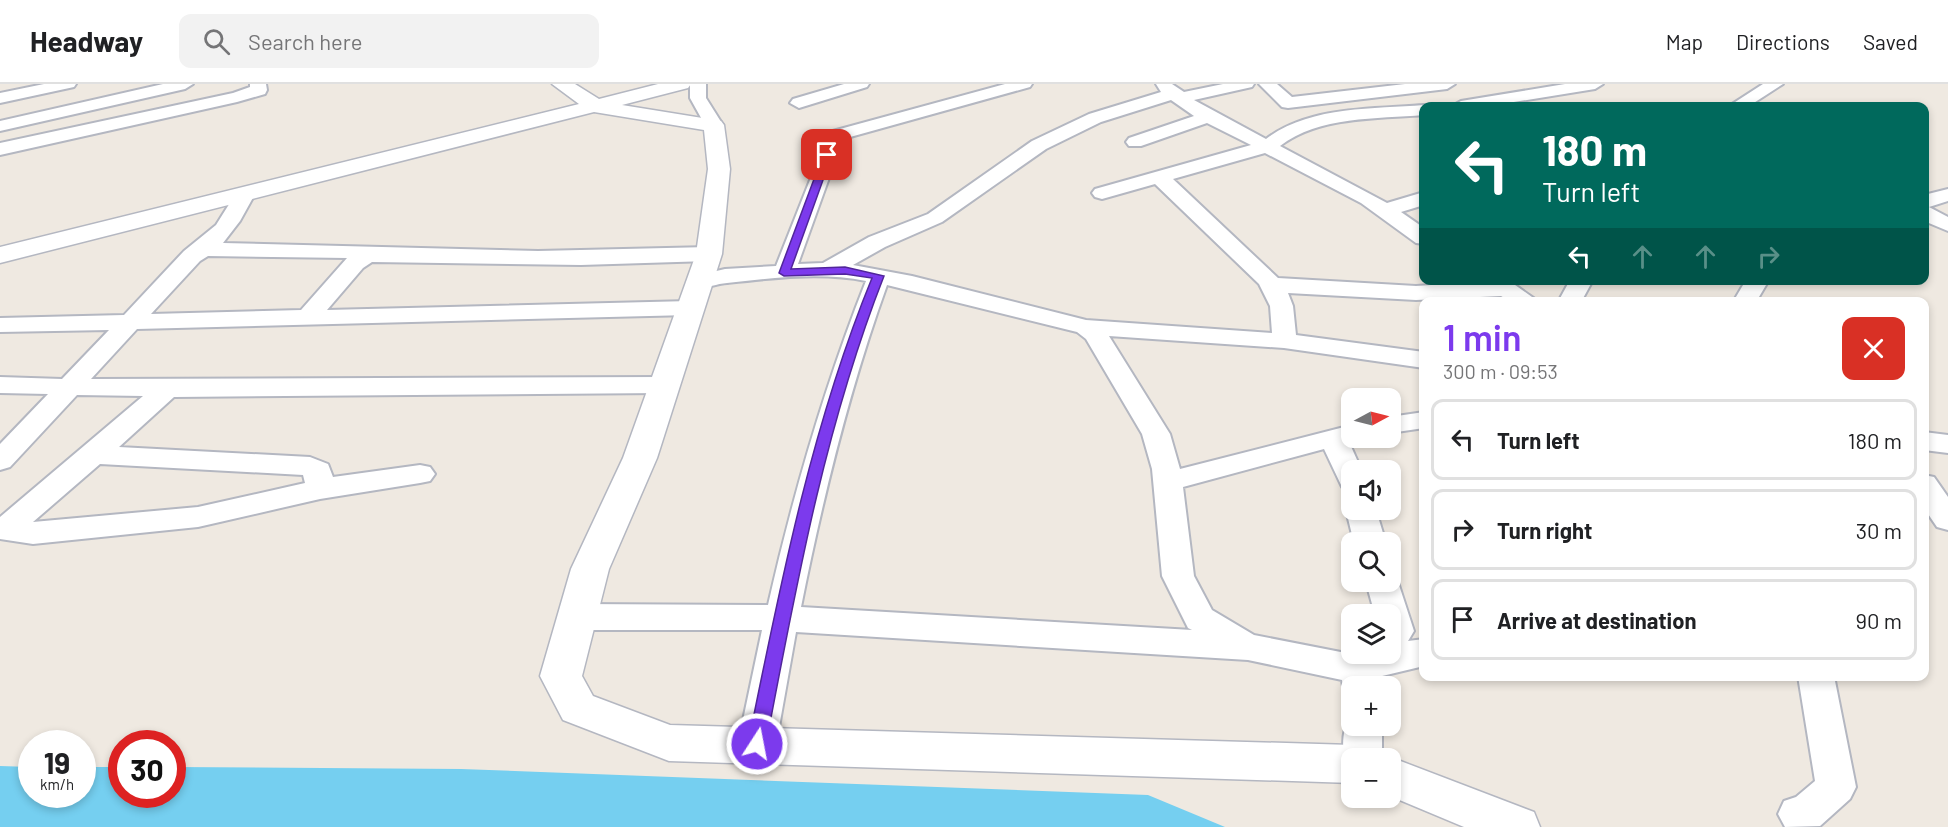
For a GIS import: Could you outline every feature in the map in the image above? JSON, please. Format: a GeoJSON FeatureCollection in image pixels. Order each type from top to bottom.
{"type":"FeatureCollection","features":[{"type":"Feature","properties":{"kind":"street"},"geometry":{"type":"LineString","coordinates":[[0,85],[5,84]]}},
{"type":"Feature","properties":{"kind":"street"},"geometry":{"type":"LineString","coordinates":[[0,98],[68,84]]}},
{"type":"Feature","properties":{"kind":"street"},"geometry":{"type":"LineString","coordinates":[[0,113],[136,84]]}},
{"type":"Feature","properties":{"kind":"street"},"geometry":{"type":"LineString","coordinates":[[0,126],[184,84]]}},
{"type":"Feature","properties":{"kind":"street"},"geometry":{"type":"LineString","coordinates":[[0,137],[236,84]]}},
{"type":"Feature","properties":{"kind":"street"},"geometry":{"type":"LineString","coordinates":[[0,149],[237,97],[259,90],[258,84]]}},
{"type":"Feature","properties":{"kind":"street"},"geometry":{"type":"LineString","coordinates":[[562,84],[598,107],[714,125]]}},
{"type":"Feature","properties":{"kind":"street"},"geometry":{"type":"LineString","coordinates":[[0,255],[598,107],[681,84]]}},
{"type":"Feature","properties":{"kind":"street"},"geometry":{"type":"LineString","coordinates":[[698,84],[698,98],[714,125],[719,169],[699,281],[640,458],[590,569],[561,676],[578,708],[669,743],[1341,764]]}},
{"type":"Feature","properties":{"kind":"street"},"geometry":{"type":"LineString","coordinates":[[798,103],[861,84]]}},
{"type":"Feature","properties":{"kind":"street"},"geometry":{"type":"LineString","coordinates":[[784,273],[835,136],[1024,84]]}},
{"type":"Feature","properties":{"kind":"street"},"geometry":{"type":"LineString","coordinates":[[827,270],[877,242],[935,218],[964,200],[1003,168],[1039,146],[1095,118],[1174,91],[1246,84]]}},
{"type":"Feature","properties":{"kind":"street"},"geometry":{"type":"LineString","coordinates":[[1267,84],[1288,103],[1447,84]]}},
{"type":"Feature","properties":{"kind":"street"},"geometry":{"type":"LineString","coordinates":[[1485,102],[1595,84]]}},
{"type":"Feature","properties":{"kind":"street"},"geometry":{"type":"LineString","coordinates":[[1745,102],[1775,84]]}},
{"type":"Feature","properties":{"kind":"street"},"geometry":{"type":"LineString","coordinates":[[1174,91],[1210,116],[1269,146],[1384,211],[1419,235]]}},
{"type":"Feature","properties":{"kind":"street"},"geometry":{"type":"LineString","coordinates":[[1305,101],[1329,120]]}},
{"type":"Feature","properties":{"kind":"street"},"geometry":{"type":"LineString","coordinates":[[1102,193],[1269,146],[1279,134],[1329,120],[1419,111]]}},
{"type":"Feature","properties":{"kind":"street"},"geometry":{"type":"LineString","coordinates":[[1135,142],[1210,116]]}},
{"type":"Feature","properties":{"kind":"street"},"geometry":{"type":"LineString","coordinates":[[1160,177],[1219,236],[1259,268],[1273,285],[1283,310],[1284,341]]}},
{"type":"Feature","properties":{"kind":"street"},"geometry":{"type":"LineString","coordinates":[[0,461],[72,387],[192,256],[206,249],[235,218],[245,194]]}},
{"type":"Feature","properties":{"kind":"street"},"geometry":{"type":"LineString","coordinates":[[1929,201],[1948,195]]}},
{"type":"Feature","properties":{"kind":"street"},"geometry":{"type":"LineString","coordinates":[[1384,211],[1419,200]]}},
{"type":"Feature","properties":{"kind":"street"},"geometry":{"type":"LineString","coordinates":[[1929,215],[1948,225]]}},
{"type":"Feature","properties":{"kind":"street"},"geometry":{"type":"LineString","coordinates":[[206,249],[365,252],[367,255],[528,259],[656,258],[699,281]]}},
{"type":"Feature","properties":{"kind":"street"},"geometry":{"type":"LineString","coordinates":[[307,318],[356,263],[367,255]]}},
{"type":"Feature","properties":{"kind":"street"},"geometry":{"type":"LineString","coordinates":[[0,325],[307,318],[699,281],[725,276],[827,270],[879,276],[1086,327],[1284,341],[1419,359]]}},
{"type":"Feature","properties":{"kind":"street"},"geometry":{"type":"LineString","coordinates":[[757,744],[794,556],[851,344],[879,276]]}},
{"type":"Feature","properties":{"kind":"street"},"geometry":{"type":"LineString","coordinates":[[1273,285],[1416,293],[1488,285]]}},
{"type":"Feature","properties":{"kind":"street"},"geometry":{"type":"LineString","coordinates":[[1499,285],[1519,297]]}},
{"type":"Feature","properties":{"kind":"street"},"geometry":{"type":"LineString","coordinates":[[1086,327],[1096,334],[1156,434],[1166,469],[1178,576],[1200,619],[1248,647]]}},
{"type":"Feature","properties":{"kind":"street"},"geometry":{"type":"LineString","coordinates":[[0,385],[167,389],[664,385]]}},
{"type":"Feature","properties":{"kind":"street"},"geometry":{"type":"LineString","coordinates":[[2,530],[96,453],[167,389]]}},
{"type":"Feature","properties":{"kind":"street"},"geometry":{"type":"LineString","coordinates":[[1401,423],[1419,421]]}},
{"type":"Feature","properties":{"kind":"street"},"geometry":{"type":"LineString","coordinates":[[1167,482],[1341,436]]}},
{"type":"Feature","properties":{"kind":"street"},"geometry":{"type":"LineString","coordinates":[[1929,442],[1948,444]]}},
{"type":"Feature","properties":{"kind":"street"},"geometry":{"type":"LineString","coordinates":[[96,453],[97,455],[310,466],[318,471],[320,489]]}},
{"type":"Feature","properties":{"kind":"street"},"geometry":{"type":"LineString","coordinates":[[2,530],[33,533],[198,517],[320,489],[420,474]]}},
{"type":"Feature","properties":{"kind":"street"},"geometry":{"type":"LineString","coordinates":[[1929,492],[1948,520]]}},
{"type":"Feature","properties":{"kind":"street"},"geometry":{"type":"LineString","coordinates":[[578,617],[781,618],[1248,647],[1341,659]]}},
{"type":"Feature","properties":{"kind":"street"},"geometry":{"type":"LineString","coordinates":[[1401,657],[1419,653]]}},
{"type":"Feature","properties":{"kind":"street"},"geometry":{"type":"LineString","coordinates":[[1798,814],[1806,813],[1836,787],[1817,681]]}},
{"type":"Feature","properties":{"kind":"street"},"geometry":{"type":"LineString","coordinates":[[1401,780],[1518,827]]}},
{"type":"Feature","properties":{"kind":"water"},"geometry":{"type":"Polygon","coordinates":[[[0,766],[18,767],[18,808],[96,808],[96,767],[108,767],[108,808],[186,808],[186,767],[461,769],[1148,795],[1225,827],[0,827],[0,766]]]}},
{"type":"Feature","properties":{"kind":"route"},"geometry":{"type":"LineString","coordinates":[[757,744],[794,556],[851,344],[879,276],[845,270],[784,273],[827,155]]}}]}
